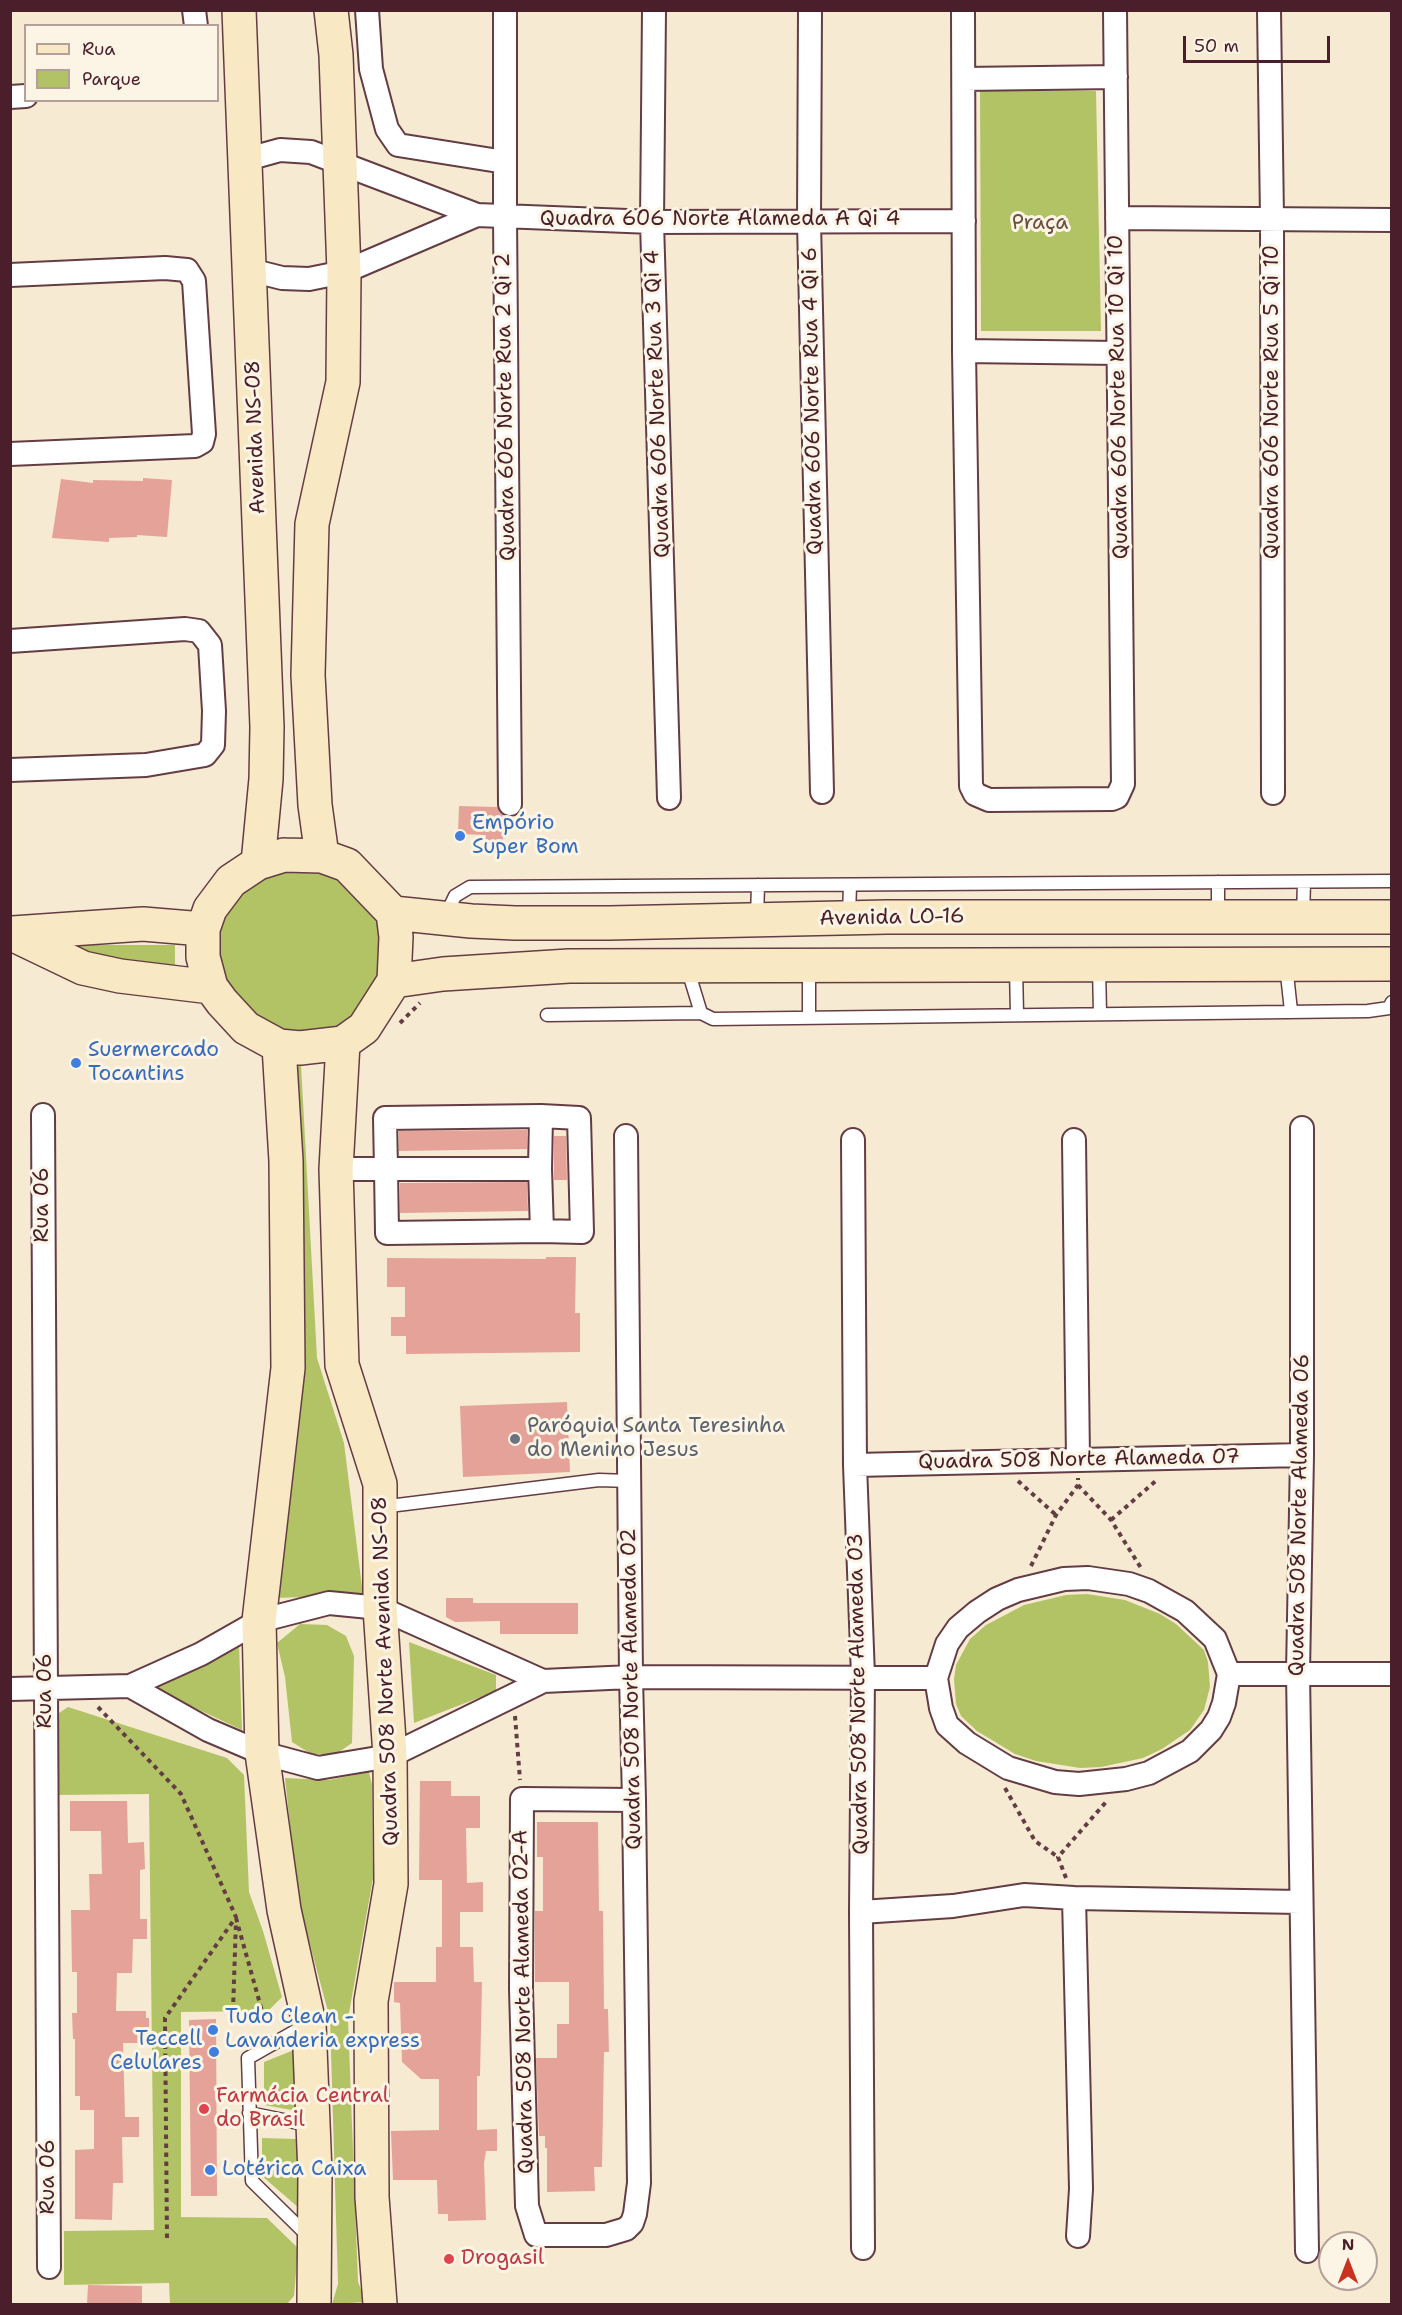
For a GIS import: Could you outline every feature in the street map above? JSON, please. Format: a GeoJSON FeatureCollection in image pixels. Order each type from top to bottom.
{"type":"FeatureCollection","features":[{"type":"Feature","properties":{"kind":"street","name":"Avenida NS-08"},"geometry":{"type":"LineString","coordinates":[[238,10],[267,727],[266,779],[258,863]]}},
{"type":"Feature","properties":{"kind":"street"},"geometry":{"type":"LineString","coordinates":[[322,856],[315,805],[308,675],[312,524],[343,382],[344,272],[336,55],[331,10]]}},
{"type":"Feature","properties":{"kind":"street"},"geometry":{"type":"LineString","coordinates":[[367,10],[371,69],[387,129],[399,145],[505,162]]}},
{"type":"Feature","properties":{"kind":"street","name":"Quadra 606 Norte Rua 2 Qi 2"},"geometry":{"type":"LineString","coordinates":[[505,10],[510,804]]}},
{"type":"Feature","properties":{"kind":"street","name":"Quadra 606 Norte Rua 3 Qi 4"},"geometry":{"type":"LineString","coordinates":[[654,10],[652,222],[669,798]]}},
{"type":"Feature","properties":{"kind":"street","name":"Quadra 606 Norte Rua 4 Qi 6"},"geometry":{"type":"LineString","coordinates":[[810,10],[809,222],[822,792]]}},
{"type":"Feature","properties":{"kind":"street"},"geometry":{"type":"LineString","coordinates":[[963,10],[964,351],[1118,353]]}},
{"type":"Feature","properties":{"kind":"street","name":"Quadra 606 Norte Rua 10 Qi 10"},"geometry":{"type":"LineString","coordinates":[[964,351],[971,786],[975,795],[990,800],[1112,799],[1117,797],[1123,784],[1115,10]]}},
{"type":"Feature","properties":{"kind":"street","name":"Quadra 606 Norte Rua 5 Qi 10"},"geometry":{"type":"LineString","coordinates":[[1269,10],[1272,218],[1273,793]]}},
{"type":"Feature","properties":{"kind":"street"},"geometry":{"type":"LineString","coordinates":[[964,78],[1116,77]]}},
{"type":"Feature","properties":{"kind":"street"},"geometry":{"type":"LineString","coordinates":[[244,160],[280,150],[311,152],[477,215]]}},
{"type":"Feature","properties":{"kind":"street"},"geometry":{"type":"LineString","coordinates":[[250,270],[282,278],[309,279],[344,272],[477,215]]}},
{"type":"Feature","properties":{"kind":"street","name":"Quadra 606 Norte Alameda A Qi 4"},"geometry":{"type":"LineString","coordinates":[[477,215],[652,222],[964,221]]}},
{"type":"Feature","properties":{"kind":"street"},"geometry":{"type":"LineString","coordinates":[[1117,218],[1392,220]]}},
{"type":"Feature","properties":{"kind":"street"},"geometry":{"type":"LineString","coordinates":[[10,275],[165,268],[187,270],[194,281],[204,434],[202,442],[195,446],[10,454]]}},
{"type":"Feature","properties":{"kind":"street"},"geometry":{"type":"LineString","coordinates":[[10,641],[185,629],[199,631],[210,645],[214,711],[213,745],[205,755],[146,765],[10,770]]}},
{"type":"Feature","properties":{"kind":"street"},"geometry":{"type":"LineString","coordinates":[[284,855],[322,856],[347,865],[393,913],[396,937],[394,981],[364,1028],[343,1043],[300,1048],[279,1046],[246,1028],[211,987],[203,957],[203,928],[210,909],[231,881],[258,863],[284,855]]}},
{"type":"Feature","properties":{"kind":"street","name":"Avenida LO-16"},"geometry":{"type":"LineString","coordinates":[[393,913],[444,919],[538,923],[849,918],[1392,917]]}},
{"type":"Feature","properties":{"kind":"street"},"geometry":{"type":"LineString","coordinates":[[10,933],[143,924],[203,928]]}},
{"type":"Feature","properties":{"kind":"street"},"geometry":{"type":"LineString","coordinates":[[10,933],[83,968],[120,976],[211,987]]}},
{"type":"Feature","properties":{"kind":"street"},"geometry":{"type":"LineString","coordinates":[[394,981],[444,974],[569,966],[1392,964]]}},
{"type":"Feature","properties":{"kind":"street","name":"Quadra 508 Norte Avenida NS-08"},"geometry":{"type":"LineString","coordinates":[[343,1043],[336,1169],[342,1365],[380,1485],[380,1608],[390,1756],[391,1884],[371,2001],[372,2197],[380,2304]]}},
{"type":"Feature","properties":{"kind":"street"},"geometry":{"type":"LineString","coordinates":[[279,1046],[286,1161],[288,1368],[259,1621],[261,1753],[284,1910],[309,2023],[313,2126],[314,2304]]}},
{"type":"Feature","properties":{"kind":"street","name":"Rua 06"},"geometry":{"type":"LineString","coordinates":[[43,1115],[49,2267]]}},
{"type":"Feature","properties":{"kind":"street"},"geometry":{"type":"LineString","coordinates":[[541,1116],[542,1231]]}},
{"type":"Feature","properties":{"kind":"street"},"geometry":{"type":"LineString","coordinates":[[541,1116],[579,1118],[582,1232],[387,1233],[386,1169],[385,1118],[541,1116]]}},
{"type":"Feature","properties":{"kind":"street","name":"Quadra 508 Norte Alameda 06"},"geometry":{"type":"LineString","coordinates":[[1302,1128],[1302,1455],[1298,1673],[1306,2251]]}},
{"type":"Feature","properties":{"kind":"street","name":"Quadra 508 Norte Alameda 02"},"geometry":{"type":"LineString","coordinates":[[617,2233],[632,2223],[637,2205],[639,2183],[626,1136]]}},
{"type":"Feature","properties":{"kind":"street","name":"Quadra 508 Norte Alameda 03"},"geometry":{"type":"LineString","coordinates":[[854,1140],[855,1465],[863,1676],[861,1912],[863,2248]]}},
{"type":"Feature","properties":{"kind":"street"},"geometry":{"type":"LineString","coordinates":[[1074,1140],[1078,1459]]}},
{"type":"Feature","properties":{"kind":"street"},"geometry":{"type":"LineString","coordinates":[[336,1169],[540,1169]]}},
{"type":"Feature","properties":{"kind":"street","name":"Quadra 508 Norte Alameda 07"},"geometry":{"type":"LineString","coordinates":[[855,1465],[1302,1455]]}},
{"type":"Feature","properties":{"kind":"street"},"geometry":{"type":"LineString","coordinates":[[1088,1578],[1129,1584],[1149,1591],[1185,1611],[1215,1639],[1229,1674],[1219,1717],[1202,1742],[1170,1764],[1126,1779],[1091,1784],[1055,1782],[1031,1777],[990,1758],[967,1743],[947,1725],[941,1708],[936,1678],[947,1644],[958,1628],[997,1599],[1018,1590],[1064,1579],[1088,1578]]}},
{"type":"Feature","properties":{"kind":"street"},"geometry":{"type":"LineString","coordinates":[[10,1689],[130,1686],[201,1654],[259,1621],[329,1603],[380,1608],[543,1682]]}},
{"type":"Feature","properties":{"kind":"street"},"geometry":{"type":"LineString","coordinates":[[1229,1674],[1392,1674]]}},
{"type":"Feature","properties":{"kind":"street"},"geometry":{"type":"LineString","coordinates":[[130,1686],[208,1730],[261,1753],[318,1768],[390,1756],[543,1682],[631,1677],[936,1678]]}},
{"type":"Feature","properties":{"kind":"street","name":"Quadra 508 Norte Alameda 02-A"},"geometry":{"type":"LineString","coordinates":[[617,2233],[536,2235],[527,2206],[521,1989],[522,1799],[634,1800]]}},
{"type":"Feature","properties":{"kind":"street"},"geometry":{"type":"LineString","coordinates":[[861,1912],[953,1906],[1024,1895],[1300,1902]]}},
{"type":"Feature","properties":{"kind":"street"},"geometry":{"type":"LineString","coordinates":[[1074,1898],[1081,2189],[1078,2235]]}},
{"type":"Feature","properties":{"kind":"lane"},"geometry":{"type":"LineString","coordinates":[[444,919],[455,896],[470,887],[1392,881]]}},
{"type":"Feature","properties":{"kind":"lane"},"geometry":{"type":"LineString","coordinates":[[1218,882],[1218,917]]}},
{"type":"Feature","properties":{"kind":"lane"},"geometry":{"type":"LineString","coordinates":[[1303,917],[1304,882]]}},
{"type":"Feature","properties":{"kind":"lane"},"geometry":{"type":"LineString","coordinates":[[757,920],[758,885]]}},
{"type":"Feature","properties":{"kind":"lane"},"geometry":{"type":"LineString","coordinates":[[849,918],[850,885]]}},
{"type":"Feature","properties":{"kind":"lane"},"geometry":{"type":"LineString","coordinates":[[1286,964],[1291,1011]]}},
{"type":"Feature","properties":{"kind":"lane"},"geometry":{"type":"LineString","coordinates":[[1099,965],[1100,1014]]}},
{"type":"Feature","properties":{"kind":"lane"},"geometry":{"type":"LineString","coordinates":[[687,966],[701,1013]]}},
{"type":"Feature","properties":{"kind":"lane"},"geometry":{"type":"LineString","coordinates":[[809,966],[809,1018]]}},
{"type":"Feature","properties":{"kind":"lane"},"geometry":{"type":"LineString","coordinates":[[1016,966],[1017,1015]]}},
{"type":"Feature","properties":{"kind":"lane"},"geometry":{"type":"LineString","coordinates":[[547,1015],[701,1013],[713,1019],[809,1018],[1368,1011],[1391,1006]]}},
{"type":"Feature","properties":{"kind":"lane"},"geometry":{"type":"LineString","coordinates":[[380,1508],[599,1480],[629,1481]]}},
{"type":"Feature","properties":{"kind":"lane"},"geometry":{"type":"LineString","coordinates":[[309,2023],[248,2058],[249,2113],[252,2181],[315,2242]]}},
{"type":"Feature","properties":{"kind":"lane"},"geometry":{"type":"LineString","coordinates":[[249,2113],[313,2126]]}},
{"type":"Feature","properties":{"kind":"path"},"geometry":{"type":"LineString","coordinates":[[1111,1520],[1145,1493],[1178,1457]]}},
{"type":"Feature","properties":{"kind":"path"},"geometry":{"type":"LineString","coordinates":[[1018,1590],[1056,1515],[1078,1485],[1078,1459]]}},
{"type":"Feature","properties":{"kind":"path"},"geometry":{"type":"LineString","coordinates":[[998,1461],[1056,1515]]}},
{"type":"Feature","properties":{"kind":"path"},"geometry":{"type":"LineString","coordinates":[[1078,1485],[1111,1520],[1139,1562],[1149,1591]]}},
{"type":"Feature","properties":{"kind":"path"},"geometry":{"type":"LineString","coordinates":[[79,1687],[182,1794],[236,1917],[261,2011]]}},
{"type":"Feature","properties":{"kind":"path"},"geometry":{"type":"LineString","coordinates":[[513,1696],[522,1799]]}},
{"type":"Feature","properties":{"kind":"path"},"geometry":{"type":"LineString","coordinates":[[990,1758],[1035,1841],[1058,1857],[1074,1898]]}},
{"type":"Feature","properties":{"kind":"path"},"geometry":{"type":"LineString","coordinates":[[1058,1857],[1126,1779]]}},
{"type":"Feature","properties":{"kind":"path"},"geometry":{"type":"LineString","coordinates":[[232,2011],[236,1917]]}},
{"type":"Feature","properties":{"kind":"path"},"geometry":{"type":"LineString","coordinates":[[167,2239],[165,2018],[236,1917]]}},
{"type":"Feature","properties":{"kind":"green space","name":"Praça"},"geometry":{"type":"Polygon","coordinates":[[[980,89],[1096,91],[1101,331],[981,331],[980,89]]]}},
{"type":"Feature","properties":{"kind":"green space"},"geometry":{"type":"Polygon","coordinates":[[[287,864],[343,875],[380,918],[382,975],[369,1001],[348,1021],[322,1033],[293,1036],[265,1029],[213,966],[221,911],[237,888],[287,864]]]}},
{"type":"Feature","properties":{"kind":"green space"},"geometry":{"type":"Polygon","coordinates":[[[74,945],[175,945],[175,965],[107,960],[74,945]]]}},
{"type":"Feature","properties":{"kind":"green space"},"geometry":{"type":"Polygon","coordinates":[[[301,1065],[317,1358],[344,1443],[363,1595],[275,1598],[289,1067],[301,1065]]]}},
{"type":"Feature","properties":{"kind":"green space"},"geometry":{"type":"Polygon","coordinates":[[[1087,1594],[1125,1600],[1160,1614],[1176,1624],[1204,1650],[1208,1662],[1210,1687],[1204,1710],[1190,1730],[1162,1749],[1143,1758],[1101,1767],[1080,1768],[1036,1761],[1015,1754],[977,1731],[961,1716],[956,1704],[954,1679],[956,1665],[970,1639],[986,1625],[1024,1605],[1066,1595],[1087,1594]]]}},
{"type":"Feature","properties":{"kind":"green space"},"geometry":{"type":"Polygon","coordinates":[[[300,1624],[327,1625],[346,1636],[354,1656],[352,1743],[336,1754],[311,1754],[292,1742],[285,1677],[277,1643],[300,1624]]]}},
{"type":"Feature","properties":{"kind":"green space"},"geometry":{"type":"Polygon","coordinates":[[[409,1642],[496,1675],[496,1691],[414,1723],[409,1642]]]}},
{"type":"Feature","properties":{"kind":"green space"},"geometry":{"type":"Polygon","coordinates":[[[239,1644],[242,1730],[150,1687],[239,1644]]]}},
{"type":"Feature","properties":{"kind":"green space"},"geometry":{"type":"Polygon","coordinates":[[[68,1707],[227,1758],[244,1775],[249,1892],[282,1997],[268,2011],[181,2012],[181,2217],[267,2218],[298,2248],[294,2296],[287,2304],[170,2304],[169,2283],[64,2285],[64,2231],[154,2230],[149,1794],[55,1795],[56,1715],[68,1707]]]}},
{"type":"Feature","properties":{"kind":"green space"},"geometry":{"type":"Polygon","coordinates":[[[369,1772],[372,1785],[373,1878],[348,2019],[358,2282],[366,2302],[332,2304],[338,2284],[330,2019],[298,1900],[285,1778],[329,1780],[369,1772]]]}},
{"type":"Feature","properties":{"kind":"green space"},"geometry":{"type":"Polygon","coordinates":[[[294,2050],[297,2111],[264,2105],[264,2062],[294,2050]]]}},
{"type":"Feature","properties":{"kind":"green space"},"geometry":{"type":"Polygon","coordinates":[[[262,2138],[297,2139],[299,2208],[262,2176],[262,2138]]]}},
{"type":"Feature","properties":{"kind":"building"},"geometry":{"type":"Polygon","coordinates":[[[143,478],[172,480],[167,537],[137,535],[137,537],[109,538],[109,542],[52,538],[61,479],[93,483],[93,480],[143,481],[143,478]]]}},
{"type":"Feature","properties":{"kind":"building"},"geometry":{"type":"Polygon","coordinates":[[[459,806],[497,807],[503,816],[503,840],[485,840],[486,835],[458,834],[459,806]]]}},
{"type":"Feature","properties":{"kind":"building"},"geometry":{"type":"Polygon","coordinates":[[[527,1130],[527,1149],[399,1151],[399,1131],[527,1130]]]}},
{"type":"Feature","properties":{"kind":"building"},"geometry":{"type":"Polygon","coordinates":[[[554,1136],[566,1136],[567,1180],[554,1180],[554,1136]]]}},
{"type":"Feature","properties":{"kind":"building"},"geometry":{"type":"Polygon","coordinates":[[[527,1182],[528,1211],[400,1213],[400,1183],[527,1182]]]}},
{"type":"Feature","properties":{"kind":"building"},"geometry":{"type":"Polygon","coordinates":[[[546,1257],[576,1257],[575,1313],[580,1313],[580,1352],[406,1354],[406,1336],[391,1336],[391,1317],[405,1317],[405,1287],[387,1287],[387,1258],[546,1259],[546,1257]]]}},
{"type":"Feature","properties":{"kind":"building","name":"Paróquia Santa Teresinha do Menino Jesus"},"geometry":{"type":"Polygon","coordinates":[[[567,1402],[570,1472],[463,1477],[460,1406],[567,1402]]]}},
{"type":"Feature","properties":{"kind":"building"},"geometry":{"type":"Polygon","coordinates":[[[446,1598],[473,1598],[473,1603],[578,1603],[578,1634],[500,1634],[500,1621],[455,1622],[446,1617],[446,1598]]]}},
{"type":"Feature","properties":{"kind":"building"},"geometry":{"type":"Polygon","coordinates":[[[420,1781],[451,1781],[451,1796],[480,1796],[480,1828],[466,1828],[467,1883],[483,1882],[483,1912],[460,1912],[460,1947],[473,1947],[474,1982],[482,1982],[480,2076],[477,2076],[477,2130],[497,2129],[497,2151],[486,2151],[484,2163],[486,2220],[448,2221],[448,2214],[438,2214],[437,2180],[393,2180],[391,2131],[439,2130],[439,2079],[421,2079],[402,2062],[400,2003],[394,2002],[394,1982],[436,1982],[436,1947],[442,1947],[442,1880],[419,1880],[420,1781]]]}},
{"type":"Feature","properties":{"kind":"building"},"geometry":{"type":"Polygon","coordinates":[[[70,1801],[127,1801],[128,1843],[144,1842],[145,1869],[140,1870],[140,1919],[147,1919],[147,1939],[133,1939],[132,1973],[117,1973],[116,2011],[146,2011],[146,2018],[149,2018],[149,2038],[146,2038],[146,2043],[123,2043],[125,2117],[139,2117],[139,2137],[122,2137],[123,2183],[113,2183],[112,2220],[75,2219],[75,2150],[94,2149],[94,2110],[80,2110],[80,2096],[75,2096],[75,2039],[73,2039],[72,2013],[77,2013],[77,1972],[72,1972],[71,1910],[90,1910],[89,1874],[102,1874],[101,1831],[70,1831],[70,1801]]]}},
{"type":"Feature","properties":{"kind":"building"},"geometry":{"type":"Polygon","coordinates":[[[537,1822],[598,1822],[599,1911],[603,1911],[604,2009],[608,2009],[609,2052],[604,2052],[602,2167],[594,2167],[595,2191],[547,2192],[547,2148],[545,2148],[545,2136],[539,2136],[536,2058],[557,2058],[557,2024],[569,2024],[569,1982],[535,1982],[535,1911],[543,1911],[543,1857],[537,1857],[537,1822]]]}},
{"type":"Feature","properties":{"kind":"building"},"geometry":{"type":"Polygon","coordinates":[[[216,2019],[217,2196],[191,2196],[189,2020],[216,2019]]]}},
{"type":"Feature","properties":{"kind":"building"},"geometry":{"type":"Polygon","coordinates":[[[88,2285],[142,2286],[142,2304],[87,2304],[88,2285]]]}},
{"type":"Feature","properties":{"kind":"place","name":"Empório Super Bom"},"geometry":{"type":"Point","coordinates":[460,836]}},
{"type":"Feature","properties":{"kind":"place","name":"Suermercado Tocantins"},"geometry":{"type":"Point","coordinates":[76,1063]}},
{"type":"Feature","properties":{"kind":"place","name":"Paróquia Santa Teresinha do Menino Jesus"},"geometry":{"type":"Point","coordinates":[515,1439]}},
{"type":"Feature","properties":{"kind":"place","name":"Tudo Clean - Lavanderia express"},"geometry":{"type":"Point","coordinates":[213,2030]}},
{"type":"Feature","properties":{"kind":"place","name":"Teccell Celulares"},"geometry":{"type":"Point","coordinates":[214,2052]}},
{"type":"Feature","properties":{"kind":"place","name":"Farmácia Central do Brasil"},"geometry":{"type":"Point","coordinates":[204,2109]}},
{"type":"Feature","properties":{"kind":"place","name":"Lotérica Caixa"},"geometry":{"type":"Point","coordinates":[210,2170]}},
{"type":"Feature","properties":{"kind":"place","name":"Drogasil"},"geometry":{"type":"Point","coordinates":[449,2259]}}]}
